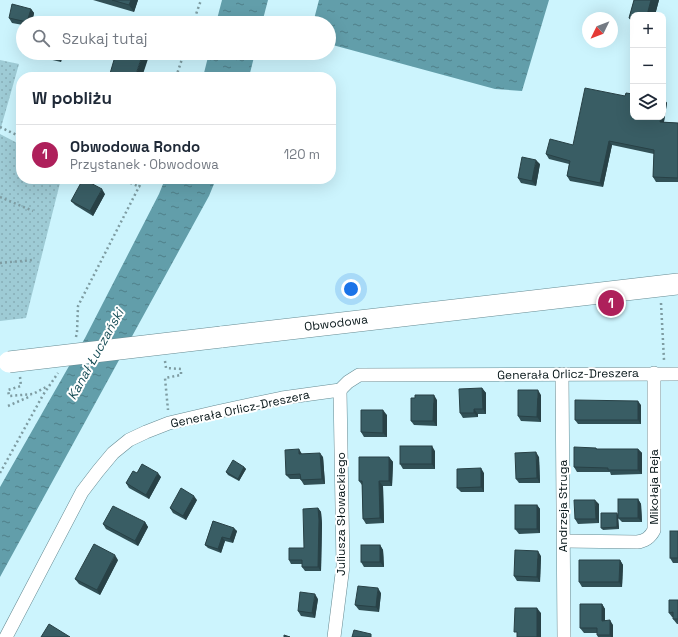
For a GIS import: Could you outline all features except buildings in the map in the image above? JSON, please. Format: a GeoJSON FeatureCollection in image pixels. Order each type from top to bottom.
{"type":"FeatureCollection","features":[{"type":"Feature","properties":{"kind":"main road","name":"Obwodowa"},"geometry":{"type":"LineString","coordinates":[[9,366],[221,336],[676,283]]}},
{"type":"Feature","properties":{"kind":"street","name":"Generała Orlicz-Dreszera"},"geometry":{"type":"LineString","coordinates":[[6,637],[82,492],[113,454],[129,440],[146,432],[169,423],[282,398],[340,390],[348,382],[359,375],[562,374],[659,369],[678,374]]}},
{"type":"Feature","properties":{"kind":"street","name":"Mikołaja Reja"},"geometry":{"type":"LineString","coordinates":[[564,541],[636,542],[643,541],[652,534],[654,530],[659,369]]}},
{"type":"Feature","properties":{"kind":"street","name":"Andrzeja Struga"},"geometry":{"type":"LineString","coordinates":[[562,374],[564,637]]}},
{"type":"Feature","properties":{"kind":"street","name":"Juliusza Słowackiego"},"geometry":{"type":"LineString","coordinates":[[334,637],[343,566],[340,390]]}},
{"type":"Feature","properties":{"kind":"path"},"geometry":{"type":"LineString","coordinates":[[195,16],[201,0]]}},
{"type":"Feature","properties":{"kind":"path"},"geometry":{"type":"LineString","coordinates":[[178,72],[182,60]]}},
{"type":"Feature","properties":{"kind":"path"},"geometry":{"type":"LineString","coordinates":[[0,127],[16,135]]}},
{"type":"Feature","properties":{"kind":"path"},"geometry":{"type":"LineString","coordinates":[[133,184],[140,187]]}},
{"type":"Feature","properties":{"kind":"path"},"geometry":{"type":"LineString","coordinates":[[96,270],[141,184]]}},
{"type":"Feature","properties":{"kind":"path"},"geometry":{"type":"LineString","coordinates":[[0,197],[33,211]]}},
{"type":"Feature","properties":{"kind":"path"},"geometry":{"type":"LineString","coordinates":[[0,263],[32,260]]}},
{"type":"Feature","properties":{"kind":"path"},"geometry":{"type":"LineString","coordinates":[[659,369],[663,325],[661,303]]}},
{"type":"Feature","properties":{"kind":"path"},"geometry":{"type":"LineString","coordinates":[[164,355],[166,368],[181,369],[181,375],[165,378],[169,423]]}},
{"type":"Feature","properties":{"kind":"path"},"geometry":{"type":"LineString","coordinates":[[9,366],[21,386],[8,390],[9,396],[33,394]]}},
{"type":"Feature","properties":{"kind":"path"},"geometry":{"type":"LineString","coordinates":[[8,406],[50,385]]}},
{"type":"Feature","properties":{"kind":"shaded area"},"geometry":{"type":"Polygon","coordinates":[[[0,60],[19,64],[0,131],[0,60]]]}},
{"type":"Feature","properties":{"kind":"shaded area"},"geometry":{"type":"Polygon","coordinates":[[[0,134],[16,142],[16,184],[60,184],[26,318],[0,321],[0,134]]]}},
{"type":"Feature","properties":{"kind":"water"},"geometry":{"type":"Polygon","coordinates":[[[222,0],[268,0],[264,16],[218,16],[222,0]]]}},
{"type":"Feature","properties":{"kind":"water"},"geometry":{"type":"Polygon","coordinates":[[[319,0],[549,0],[522,91],[495,89],[336,46],[336,16],[315,16],[319,0]]]}},
{"type":"Feature","properties":{"kind":"water"},"geometry":{"type":"Polygon","coordinates":[[[207,60],[253,60],[250,72],[204,72],[207,60]]]}},
{"type":"Feature","properties":{"kind":"water","name":"Kanał Łuczański"},"geometry":{"type":"Polygon","coordinates":[[[163,184],[214,184],[209,196],[0,577],[0,487],[85,338],[163,184]]]}},
{"type":"Feature","properties":{"kind":"place","name":"Obwodowa Rondo"},"geometry":{"type":"Point","coordinates":[611,303]}}]}
